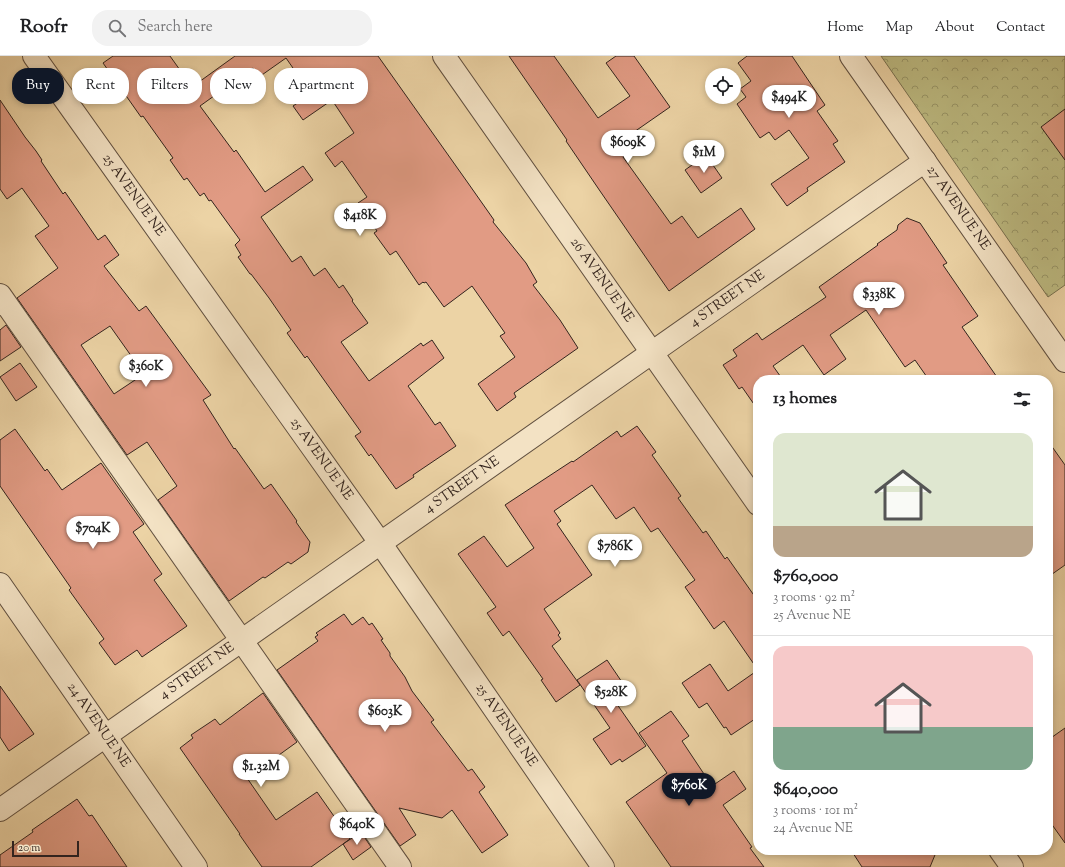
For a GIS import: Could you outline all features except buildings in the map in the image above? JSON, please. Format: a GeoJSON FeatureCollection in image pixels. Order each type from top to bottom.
{"type":"FeatureCollection","features":[{"type":"Feature","properties":{"kind":"street","name":"25 AVENUE NE"},"geometry":{"type":"LineString","coordinates":[[34,56],[381,544],[604,867]]}},
{"type":"Feature","properties":{"kind":"street","name":"26 AVENUE NE"},"geometry":{"type":"LineString","coordinates":[[444,56],[753,497]]}},
{"type":"Feature","properties":{"kind":"street","name":"27 AVENUE NE"},"geometry":{"type":"LineString","coordinates":[[851,56],[1065,362]]}},
{"type":"Feature","properties":{"kind":"street","name":"4 STREET NE"},"geometry":{"type":"LineString","coordinates":[[0,810],[925,161]]}},
{"type":"Feature","properties":{"kind":"street"},"geometry":{"type":"LineString","coordinates":[[0,295],[241,642],[400,867]]}},
{"type":"Feature","properties":{"kind":"street","name":"24 AVENUE NE"},"geometry":{"type":"LineString","coordinates":[[0,584],[196,867]]}},
{"type":"Feature","properties":{"kind":"street"},"geometry":{"type":"LineString","coordinates":[[1004,855],[1012,867]]}},
{"type":"Feature","properties":{"kind":"green space"},"geometry":{"type":"Polygon","coordinates":[[[881,56],[1065,56],[1065,285],[1048,297],[881,56]]]}}]}
